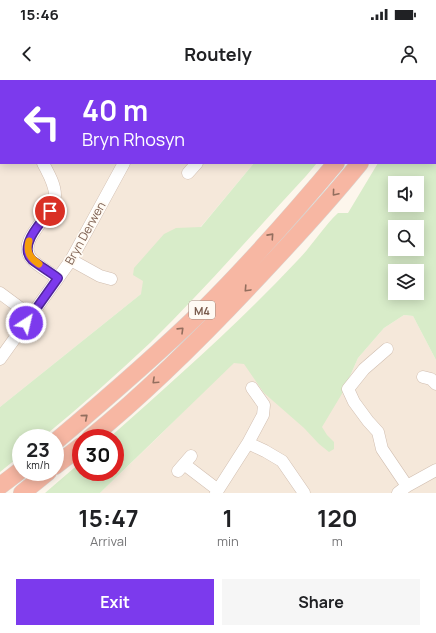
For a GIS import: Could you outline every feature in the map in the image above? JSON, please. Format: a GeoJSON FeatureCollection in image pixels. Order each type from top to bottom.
{"type":"FeatureCollection","features":[{"type":"Feature","properties":{"kind":"highway","name":"M4"},"geometry":{"type":"LineString","coordinates":[[64,434],[126,382],[204,308],[265,244],[335,164]]}},
{"type":"Feature","properties":{"kind":"highway","name":"M4"},"geometry":{"type":"LineString","coordinates":[[100,429],[141,394],[226,312],[293,241],[359,164]]}},
{"type":"Feature","properties":{"kind":"highway"},"geometry":{"type":"LineString","coordinates":[[64,459],[72,453]]}},
{"type":"Feature","properties":{"kind":"highway"},"geometry":{"type":"LineString","coordinates":[[0,486],[12,477]]}},
{"type":"Feature","properties":{"kind":"highway"},"geometry":{"type":"LineString","coordinates":[[22,493],[37,481]]}},
{"type":"Feature","properties":{"kind":"street"},"geometry":{"type":"LineString","coordinates":[[43,164],[52,183],[55,196],[50,211],[30,238],[28,249],[29,255],[33,260],[58,278]]}},
{"type":"Feature","properties":{"kind":"street","name":"Bryn Derwen"},"geometry":{"type":"LineString","coordinates":[[0,359],[71,260],[123,164]]}},
{"type":"Feature","properties":{"kind":"street"},"geometry":{"type":"LineString","coordinates":[[188,173],[196,164]]}},
{"type":"Feature","properties":{"kind":"street"},"geometry":{"type":"LineString","coordinates":[[71,260],[102,280]]}},
{"type":"Feature","properties":{"kind":"street"},"geometry":{"type":"LineString","coordinates":[[0,293],[31,316]]}},
{"type":"Feature","properties":{"kind":"street"},"geometry":{"type":"LineString","coordinates":[[387,349],[364,369],[348,389],[364,420],[378,432],[382,449],[403,489],[436,470]]}},
{"type":"Feature","properties":{"kind":"street"},"geometry":{"type":"LineString","coordinates":[[424,377],[431,379],[436,384]]}},
{"type":"Feature","properties":{"kind":"street"},"geometry":{"type":"LineString","coordinates":[[184,464],[217,491],[248,443],[263,415],[264,405],[252,388]]}},
{"type":"Feature","properties":{"kind":"street"},"geometry":{"type":"LineString","coordinates":[[248,443],[282,461],[304,493]]}},
{"type":"Feature","properties":{"kind":"shaded area"},"geometry":{"type":"Polygon","coordinates":[[[0,164],[253,164],[204,223],[141,294],[0,407],[0,164]]]}},
{"type":"Feature","properties":{"kind":"shaded area"},"geometry":{"type":"Polygon","coordinates":[[[404,315],[413,316],[436,360],[436,493],[100,493],[112,481],[124,481],[124,470],[184,411],[240,347],[343,392],[358,358],[384,328],[404,315]]]}},
{"type":"Feature","properties":{"kind":"green space"},"geometry":{"type":"Polygon","coordinates":[[[253,164],[316,164],[171,322],[98,391],[53,429],[12,429],[12,462],[0,472],[0,407],[141,294],[143,281],[133,275],[134,268],[164,234],[176,228],[201,227],[253,164]]]}},
{"type":"Feature","properties":{"kind":"green space"},"geometry":{"type":"Polygon","coordinates":[[[377,164],[436,164],[436,360],[413,316],[404,315],[384,328],[358,358],[343,392],[322,427],[334,442],[334,449],[329,452],[264,393],[244,364],[234,363],[124,470],[124,429],[119,429],[205,352],[252,307],[302,255],[338,213],[348,213],[377,164]]]}},
{"type":"Feature","properties":{"kind":"green space"},"geometry":{"type":"Polygon","coordinates":[[[72,470],[72,481],[112,481],[100,493],[45,493],[59,481],[64,481],[64,477],[72,470]]]}},
{"type":"Feature","properties":{"kind":"slow traffic"},"geometry":{"type":"LineString","coordinates":[[29,241],[29,255],[39,264]]}},
{"type":"Feature","properties":{"kind":"route"},"geometry":{"type":"LineString","coordinates":[[26,323],[58,278],[33,260],[29,255],[28,249],[30,238],[50,211]]}}]}
